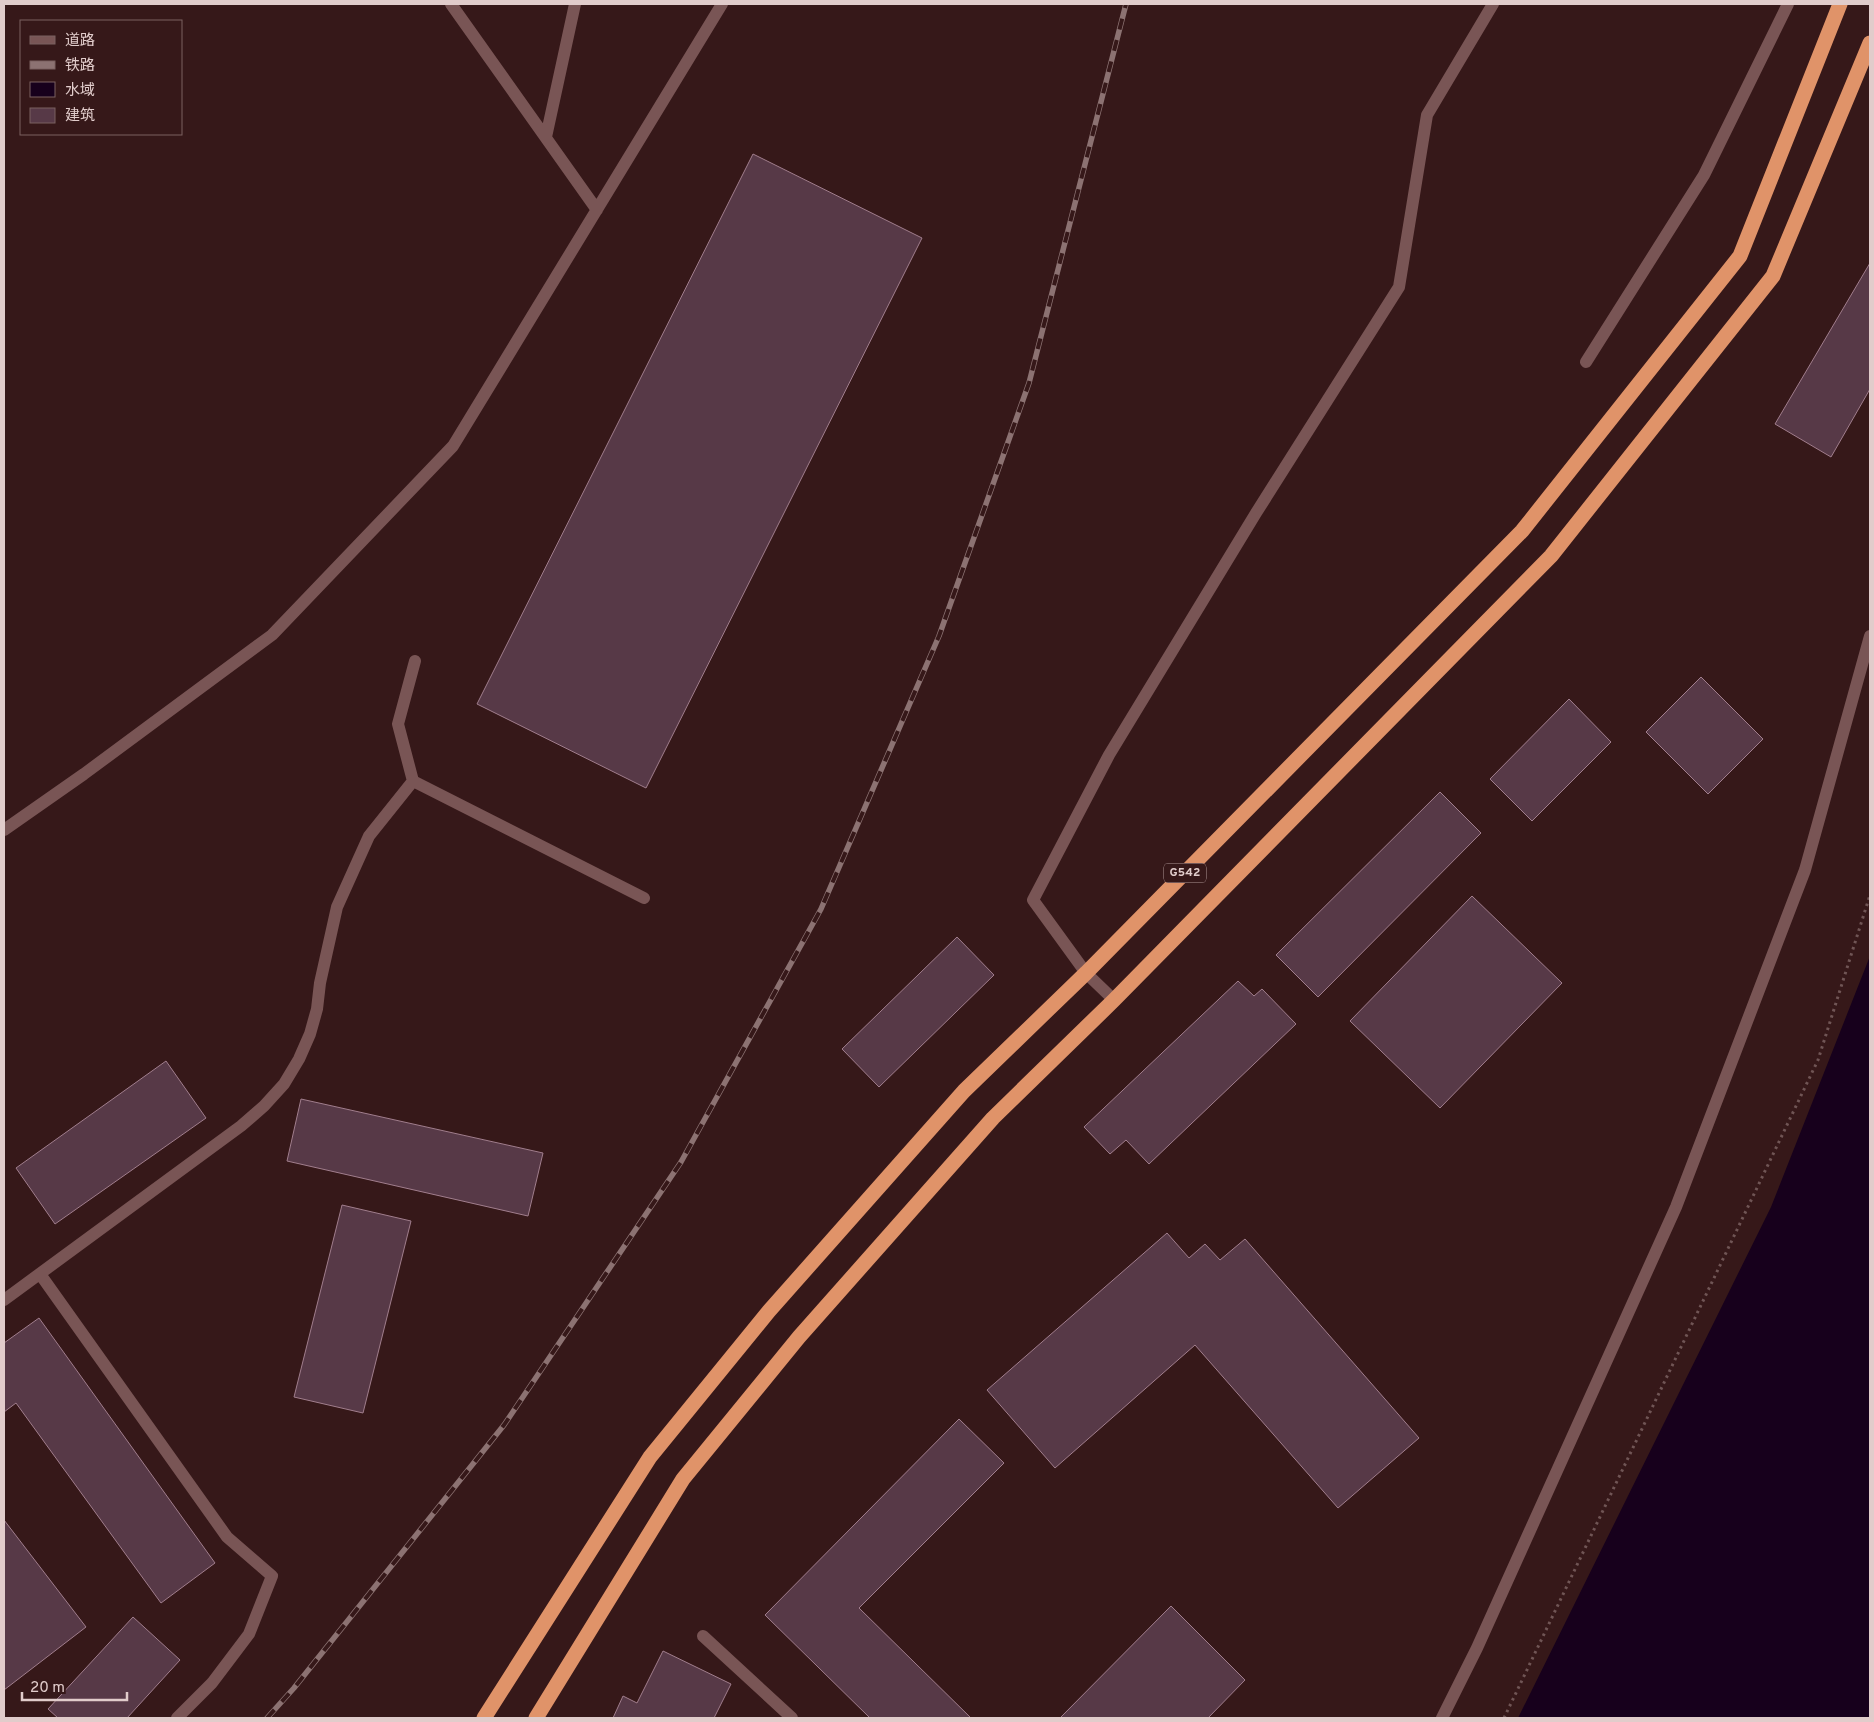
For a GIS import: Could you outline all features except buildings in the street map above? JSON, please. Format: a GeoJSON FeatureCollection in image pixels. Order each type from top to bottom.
{"type":"FeatureCollection","features":[{"type":"Feature","properties":{"kind":"highway","name":"G542"},"geometry":{"type":"LineString","coordinates":[[484,1718],[656,1450],[769,1312],[958,1098],[1086,973],[1522,530],[1740,256],[1840,4]]}},
{"type":"Feature","properties":{"kind":"highway","name":"G542"},"geometry":{"type":"LineString","coordinates":[[536,1718],[683,1479],[798,1337],[992,1118],[1114,1000],[1551,556],[1773,276],[1870,43]]}},
{"type":"Feature","properties":{"kind":"street"},"geometry":{"type":"LineString","coordinates":[[451,4],[597,210]]}},
{"type":"Feature","properties":{"kind":"street"},"geometry":{"type":"LineString","coordinates":[[546,137],[575,4]]}},
{"type":"Feature","properties":{"kind":"street"},"geometry":{"type":"LineString","coordinates":[[4,830],[84,774],[272,635],[453,446],[722,4]]}},
{"type":"Feature","properties":{"kind":"street"},"geometry":{"type":"LineString","coordinates":[[1114,1000],[1086,973],[1033,900],[1110,755],[1256,513],[1400,286],[1427,115],[1493,4]]}},
{"type":"Feature","properties":{"kind":"street"},"geometry":{"type":"LineString","coordinates":[[1586,362],[1704,175],[1788,4]]}},
{"type":"Feature","properties":{"kind":"street"},"geometry":{"type":"LineString","coordinates":[[1442,1718],[1481,1639],[1676,1207],[1805,870],[1870,636]]}},
{"type":"Feature","properties":{"kind":"street"},"geometry":{"type":"LineString","coordinates":[[415,661],[398,724],[413,781],[644,898]]}},
{"type":"Feature","properties":{"kind":"street"},"geometry":{"type":"LineString","coordinates":[[4,1300],[241,1126],[264,1106],[284,1084],[310,1034],[317,1009],[320,983],[337,907],[369,836],[413,781]]}},
{"type":"Feature","properties":{"kind":"street"},"geometry":{"type":"LineString","coordinates":[[40,1274],[227,1537],[272,1576],[249,1634],[212,1683],[177,1718]]}},
{"type":"Feature","properties":{"kind":"street"},"geometry":{"type":"LineString","coordinates":[[703,1636],[792,1718]]}},
{"type":"Feature","properties":{"kind":"path"},"geometry":{"type":"LineString","coordinates":[[1504,1718],[1818,1060],[1870,895]]}},
{"type":"Feature","properties":{"kind":"water"},"geometry":{"type":"Polygon","coordinates":[[[1870,956],[1870,1718],[1518,1718],[1771,1207],[1870,956]]]}},
{"type":"Feature","properties":{"kind":"railway"},"geometry":{"type":"LineString","coordinates":[[267,1718],[294,1688],[504,1425],[681,1162],[821,909],[939,636],[1029,383],[1126,4]]}}]}
